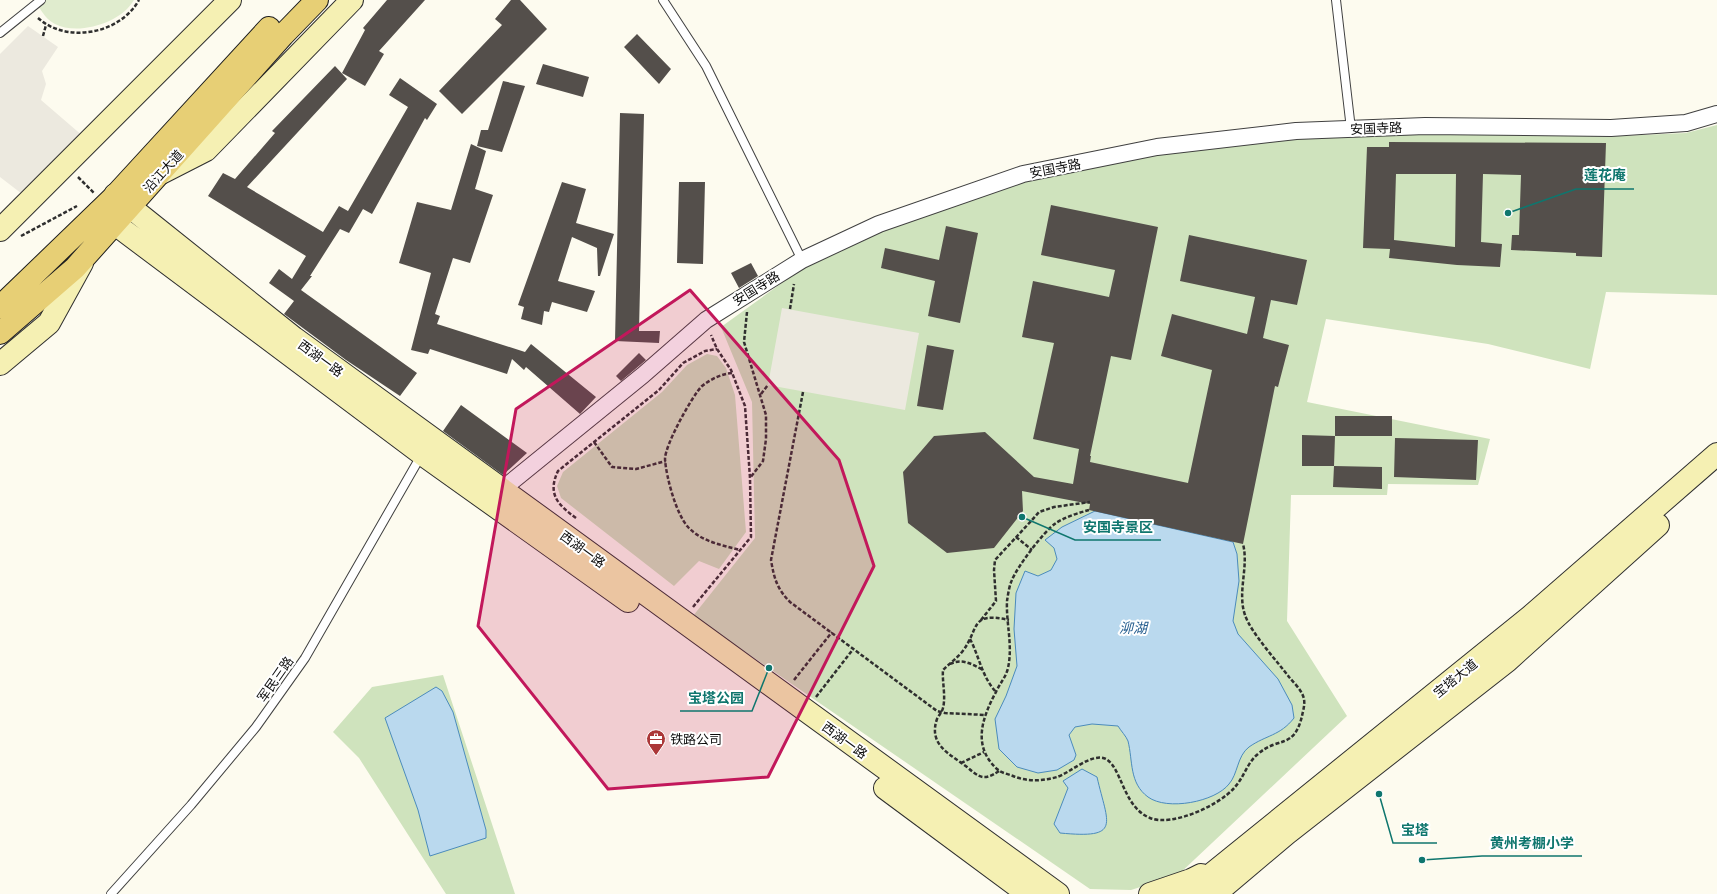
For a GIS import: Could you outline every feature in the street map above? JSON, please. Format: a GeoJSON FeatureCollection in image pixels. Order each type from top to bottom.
{"type":"FeatureCollection","features":[{"type":"Feature","properties":{"kind":"main road"},"geometry":{"type":"LineString","coordinates":[[10,234],[66,165],[230,0]]}},
{"type":"Feature","properties":{"kind":"main road","name":"沿江大道"},"geometry":{"type":"LineString","coordinates":[[0,334],[75,268],[86,256],[113,209],[297,0]]}},
{"type":"Feature","properties":{"kind":"main road","name":"沿江大道"},"geometry":{"type":"LineString","coordinates":[[0,307],[113,209],[161,173],[283,34],[317,0]]}},
{"type":"Feature","properties":{"kind":"main road"},"geometry":{"type":"LineString","coordinates":[[161,173],[206,150],[352,0]]}},
{"type":"Feature","properties":{"kind":"main road","name":"西湖一路"},"geometry":{"type":"LineString","coordinates":[[113,209],[422,454],[687,610],[783,695],[1043,890]]}},
{"type":"Feature","properties":{"kind":"main road","name":"西湖一路"},"geometry":{"type":"LineString","coordinates":[[113,209],[294,338],[494,495],[813,734],[1043,890]]}},
{"type":"Feature","properties":{"kind":"main road"},"geometry":{"type":"LineString","coordinates":[[0,364],[49,323],[86,256]]}},
{"type":"Feature","properties":{"kind":"main road","name":"宝塔大道"},"geometry":{"type":"LineString","coordinates":[[1215,894],[1240,862],[1525,621],[1717,454]]}},
{"type":"Feature","properties":{"kind":"main road","name":"宝塔大道"},"geometry":{"type":"LineString","coordinates":[[1187,894],[1286,834],[1507,661],[1717,474]]}},
{"type":"Feature","properties":{"kind":"main road"},"geometry":{"type":"LineString","coordinates":[[1150,894],[1240,862]]}},
{"type":"Feature","properties":{"kind":"main road"},"geometry":{"type":"LineString","coordinates":[[1229,894],[1240,862]]}},
{"type":"Feature","properties":{"kind":"main road"},"geometry":{"type":"LineString","coordinates":[[1043,890],[1075,894]]}},
{"type":"Feature","properties":{"kind":"street","name":"安国寺路"},"geometry":{"type":"LineString","coordinates":[[494,495],[643,374],[706,320],[799,262],[879,224],[1023,174],[1158,147],[1296,131],[1425,126],[1611,128],[1686,123],[1717,114]]}},
{"type":"Feature","properties":{"kind":"lane"},"geometry":{"type":"LineString","coordinates":[[0,33],[41,0]]}},
{"type":"Feature","properties":{"kind":"lane"},"geometry":{"type":"LineString","coordinates":[[663,0],[706,66],[799,262]]}},
{"type":"Feature","properties":{"kind":"lane"},"geometry":{"type":"LineString","coordinates":[[1336,0],[1351,129]]}},
{"type":"Feature","properties":{"kind":"lane","name":"军民三路"},"geometry":{"type":"LineString","coordinates":[[111,894],[191,805],[256,727],[305,658],[422,454]]}},
{"type":"Feature","properties":{"kind":"path"},"geometry":{"type":"LineString","coordinates":[[29,10],[46,25],[74,33],[90,32],[108,27],[125,17],[134,9],[139,0]]}},
{"type":"Feature","properties":{"kind":"path"},"geometry":{"type":"LineString","coordinates":[[43,36],[46,25]]}},
{"type":"Feature","properties":{"kind":"path"},"geometry":{"type":"LineString","coordinates":[[66,165],[113,209]]}},
{"type":"Feature","properties":{"kind":"path"},"geometry":{"type":"LineString","coordinates":[[10,234],[78,205],[89,204],[113,209]]}},
{"type":"Feature","properties":{"kind":"path"},"geometry":{"type":"LineString","coordinates":[[790,309],[799,262]]}},
{"type":"Feature","properties":{"kind":"path"},"geometry":{"type":"LineString","coordinates":[[750,478],[763,462],[766,416],[761,394],[744,342],[746,317],[753,290]]}},
{"type":"Feature","properties":{"kind":"path"},"geometry":{"type":"LineString","coordinates":[[687,610],[751,537],[750,478],[745,406],[732,373],[716,349],[706,320]]}},
{"type":"Feature","properties":{"kind":"path"},"geometry":{"type":"LineString","coordinates":[[578,520],[557,502],[554,491],[554,481],[558,471],[659,390],[683,363],[705,351],[716,349]]}},
{"type":"Feature","properties":{"kind":"path"},"geometry":{"type":"LineString","coordinates":[[732,373],[713,378],[702,387],[681,418],[671,440],[666,461],[678,514],[689,528],[712,543],[740,550]]}},
{"type":"Feature","properties":{"kind":"path"},"geometry":{"type":"LineString","coordinates":[[761,394],[768,385]]}},
{"type":"Feature","properties":{"kind":"path"},"geometry":{"type":"LineString","coordinates":[[803,392],[771,560],[774,577],[780,591],[790,602],[941,712],[986,715]]}},
{"type":"Feature","properties":{"kind":"path"},"geometry":{"type":"LineString","coordinates":[[594,442],[612,467],[636,469],[666,461]]}},
{"type":"Feature","properties":{"kind":"path"},"geometry":{"type":"LineString","coordinates":[[999,771],[984,778],[974,774],[946,753],[938,742],[935,730],[944,697],[943,670],[961,653],[973,630],[996,601],[994,570],[995,560],[1039,512],[1054,507],[1090,502]]}},
{"type":"Feature","properties":{"kind":"path"},"geometry":{"type":"LineString","coordinates":[[1088,510],[1055,524],[1032,550],[1012,580],[1007,601],[1010,657],[1006,676],[996,692],[986,715],[981,734],[984,752],[999,771],[1020,779],[1040,780],[1059,777],[1096,757],[1106,759],[1112,765],[1128,798],[1142,814],[1153,819],[1165,820],[1197,812],[1212,805],[1235,788],[1256,755],[1265,748],[1292,738],[1301,722],[1304,708],[1304,698],[1299,689],[1270,653],[1245,616],[1243,601],[1245,561],[1243,544]]}},
{"type":"Feature","properties":{"kind":"path"},"geometry":{"type":"LineString","coordinates":[[1016,537],[1032,550]]}},
{"type":"Feature","properties":{"kind":"path"},"geometry":{"type":"LineString","coordinates":[[979,622],[986,617],[995,616],[1009,620]]}},
{"type":"Feature","properties":{"kind":"path"},"geometry":{"type":"LineString","coordinates":[[783,695],[832,632]]}},
{"type":"Feature","properties":{"kind":"path"},"geometry":{"type":"LineString","coordinates":[[970,638],[979,656],[988,683],[996,692]]}},
{"type":"Feature","properties":{"kind":"path"},"geometry":{"type":"LineString","coordinates":[[805,711],[854,648]]}},
{"type":"Feature","properties":{"kind":"path"},"geometry":{"type":"LineString","coordinates":[[948,666],[960,661],[971,663],[983,671]]}},
{"type":"Feature","properties":{"kind":"path"},"geometry":{"type":"LineString","coordinates":[[961,763],[984,752]]}},
{"type":"Feature","properties":{"kind":"highlighted area"},"geometry":{"type":"Polygon","coordinates":[[[690,290],[839,460],[874,566],[768,777],[608,789],[478,626],[516,409],[690,290]]]}},
{"type":"Feature","properties":{"kind":"green space"},"geometry":{"type":"Polygon","coordinates":[[[46,0],[134,0],[128,8],[109,21],[87,28],[75,29],[55,24],[43,14],[38,6],[46,0]]]}},
{"type":"Feature","properties":{"kind":"green space"},"geometry":{"type":"Polygon","coordinates":[[[1717,125],[1717,295],[1606,292],[1590,369],[1488,344],[1326,319],[1307,402],[1490,439],[1478,485],[1388,484],[1387,495],[1291,495],[1287,621],[1347,716],[1178,875],[1131,890],[1090,889],[693,616],[755,538],[752,402],[721,327],[804,267],[884,229],[1027,181],[1160,154],[1295,137],[1429,132],[1620,136],[1686,133],[1717,125]]]}},
{"type":"Feature","properties":{"kind":"green space"},"geometry":{"type":"Polygon","coordinates":[[[707,354],[717,356],[726,368],[735,395],[746,532],[719,569],[699,561],[674,586],[561,498],[557,486],[563,472],[662,392],[687,365],[707,354]]]}},
{"type":"Feature","properties":{"kind":"green space"},"geometry":{"type":"Polygon","coordinates":[[[443,675],[515,894],[446,894],[359,758],[333,732],[372,687],[443,675]]]}},
{"type":"Feature","properties":{"kind":"shaded area"},"geometry":{"type":"Polygon","coordinates":[[[28,26],[58,47],[42,71],[46,84],[41,100],[84,137],[26,197],[0,177],[0,54],[28,26]]]}},
{"type":"Feature","properties":{"kind":"shaded area"},"geometry":{"type":"Polygon","coordinates":[[[782,308],[919,333],[905,410],[768,385],[782,308]]]}},
{"type":"Feature","properties":{"kind":"water","name":"泖湖"},"geometry":{"type":"Polygon","coordinates":[[[1095,511],[1233,542],[1237,554],[1239,581],[1233,621],[1238,634],[1278,679],[1292,705],[1294,718],[1289,724],[1278,732],[1249,747],[1242,755],[1232,780],[1222,790],[1213,796],[1202,800],[1178,804],[1156,801],[1148,797],[1142,791],[1135,778],[1128,741],[1118,726],[1092,724],[1075,727],[1069,735],[1076,755],[1074,760],[1057,770],[1038,773],[1017,767],[999,749],[995,719],[1006,696],[1017,666],[1014,629],[1016,593],[1025,571],[1038,576],[1051,570],[1057,559],[1054,548],[1045,540],[1062,527],[1095,511]]]}},
{"type":"Feature","properties":{"kind":"water"},"geometry":{"type":"Polygon","coordinates":[[[436,687],[442,691],[453,712],[486,830],[486,838],[430,856],[418,810],[385,718],[436,687]]]}},
{"type":"Feature","properties":{"kind":"water"},"geometry":{"type":"Polygon","coordinates":[[[1082,769],[1097,777],[1105,807],[1106,825],[1102,831],[1093,834],[1060,833],[1054,824],[1068,788],[1063,781],[1082,769]]]}},
{"type":"Feature","properties":{"kind":"building"},"geometry":{"type":"Polygon","coordinates":[[[387,0],[425,0],[379,51],[384,54],[365,86],[342,73],[365,30],[363,28],[387,0]]]}},
{"type":"Feature","properties":{"kind":"building"},"geometry":{"type":"Polygon","coordinates":[[[511,0],[520,0],[547,29],[462,114],[439,91],[502,25],[495,19],[511,0]]]}},
{"type":"Feature","properties":{"kind":"building"},"geometry":{"type":"Polygon","coordinates":[[[637,34],[671,69],[659,84],[624,47],[637,34]]]}},
{"type":"Feature","properties":{"kind":"building"},"geometry":{"type":"Polygon","coordinates":[[[543,64],[589,77],[583,97],[536,84],[543,64]]]}},
{"type":"Feature","properties":{"kind":"building"},"geometry":{"type":"Polygon","coordinates":[[[335,66],[347,79],[247,187],[323,232],[339,206],[348,211],[408,107],[389,95],[400,78],[437,104],[427,120],[425,118],[372,214],[363,209],[349,233],[340,229],[310,276],[312,276],[301,290],[417,373],[400,396],[346,360],[284,314],[294,301],[269,283],[279,269],[292,279],[306,256],[208,196],[223,173],[235,179],[275,133],[272,131],[335,66]]]}},
{"type":"Feature","properties":{"kind":"building"},"geometry":{"type":"Polygon","coordinates":[[[503,81],[525,86],[502,152],[477,146],[481,130],[488,130],[503,81]]]}},
{"type":"Feature","properties":{"kind":"building"},"geometry":{"type":"Polygon","coordinates":[[[620,113],[644,114],[639,331],[660,331],[659,343],[615,341],[620,113]]]}},
{"type":"Feature","properties":{"kind":"building"},"geometry":{"type":"Polygon","coordinates":[[[1389,142],[1606,143],[1602,257],[1576,256],[1576,253],[1511,250],[1512,235],[1519,235],[1521,175],[1483,174],[1481,242],[1502,244],[1500,267],[1457,265],[1389,258],[1390,249],[1363,248],[1367,147],[1389,147],[1389,142]],[[1396,174],[1394,240],[1455,247],[1456,174],[1396,174]]]}},
{"type":"Feature","properties":{"kind":"building"},"geometry":{"type":"Polygon","coordinates":[[[471,144],[486,151],[475,189],[493,195],[470,263],[453,258],[435,314],[440,316],[437,324],[525,352],[531,344],[596,397],[580,414],[526,367],[524,370],[512,359],[507,374],[430,349],[428,354],[411,350],[431,273],[399,263],[417,202],[451,210],[471,144]]]}},
{"type":"Feature","properties":{"kind":"building"},"geometry":{"type":"Polygon","coordinates":[[[562,182],[586,189],[576,223],[614,234],[600,276],[598,276],[597,248],[572,237],[558,281],[595,291],[587,312],[552,302],[549,312],[544,311],[542,325],[521,319],[524,307],[518,305],[562,182]]]}},
{"type":"Feature","properties":{"kind":"building"},"geometry":{"type":"Polygon","coordinates":[[[679,182],[705,182],[703,264],[677,263],[679,182]]]}},
{"type":"Feature","properties":{"kind":"building"},"geometry":{"type":"Polygon","coordinates":[[[1051,205],[1158,227],[1131,360],[1111,356],[1090,462],[1188,483],[1212,370],[1161,356],[1172,314],[1247,334],[1255,297],[1180,281],[1189,235],[1307,260],[1297,305],[1271,300],[1263,338],[1289,345],[1278,387],[1275,386],[1243,544],[1089,510],[1090,504],[1022,491],[1023,511],[994,548],[947,553],[908,523],[903,472],[934,436],[985,432],[1034,477],[1073,484],[1079,449],[1033,439],[1054,343],[1022,337],[1033,281],[1109,297],[1115,270],[1041,255],[1051,205]]]}},
{"type":"Feature","properties":{"kind":"building"},"geometry":{"type":"Polygon","coordinates":[[[946,226],[978,233],[960,323],[928,316],[935,281],[881,268],[885,248],[939,260],[946,226]]]}},
{"type":"Feature","properties":{"kind":"building"},"geometry":{"type":"Polygon","coordinates":[[[751,263],[758,276],[739,288],[731,273],[751,263]]]}},
{"type":"Feature","properties":{"kind":"building"},"geometry":{"type":"Polygon","coordinates":[[[927,345],[954,350],[943,410],[917,406],[927,345]]]}},
{"type":"Feature","properties":{"kind":"building"},"geometry":{"type":"Polygon","coordinates":[[[639,353],[646,360],[621,381],[616,376],[639,353]]]}},
{"type":"Feature","properties":{"kind":"building"},"geometry":{"type":"Polygon","coordinates":[[[461,405],[527,453],[503,475],[443,431],[461,405]]]}},
{"type":"Feature","properties":{"kind":"building"},"geometry":{"type":"Polygon","coordinates":[[[1335,416],[1392,416],[1392,436],[1335,436],[1335,416]]]}},
{"type":"Feature","properties":{"kind":"building"},"geometry":{"type":"Polygon","coordinates":[[[1302,435],[1335,436],[1334,466],[1302,466],[1302,435]]]}},
{"type":"Feature","properties":{"kind":"building"},"geometry":{"type":"Polygon","coordinates":[[[1395,438],[1478,440],[1476,480],[1394,477],[1395,438]]]}},
{"type":"Feature","properties":{"kind":"building"},"geometry":{"type":"Polygon","coordinates":[[[1334,466],[1382,467],[1382,489],[1333,487],[1334,466]]]}},
{"type":"Feature","properties":{"kind":"place","name":"莲花庵"},"geometry":{"type":"Point","coordinates":[1508,213]}},
{"type":"Feature","properties":{"kind":"place","name":"安国寺景区"},"geometry":{"type":"Point","coordinates":[1022,517]}},
{"type":"Feature","properties":{"kind":"place","name":"宝塔公园"},"geometry":{"type":"Point","coordinates":[769,668]}},
{"type":"Feature","properties":{"kind":"place","name":"铁路公司"},"geometry":{"type":"Point","coordinates":[656,756]}},
{"type":"Feature","properties":{"kind":"place","name":"宝塔"},"geometry":{"type":"Point","coordinates":[1379,794]}},
{"type":"Feature","properties":{"kind":"place","name":"黄州考棚小学"},"geometry":{"type":"Point","coordinates":[1422,860]}}]}
